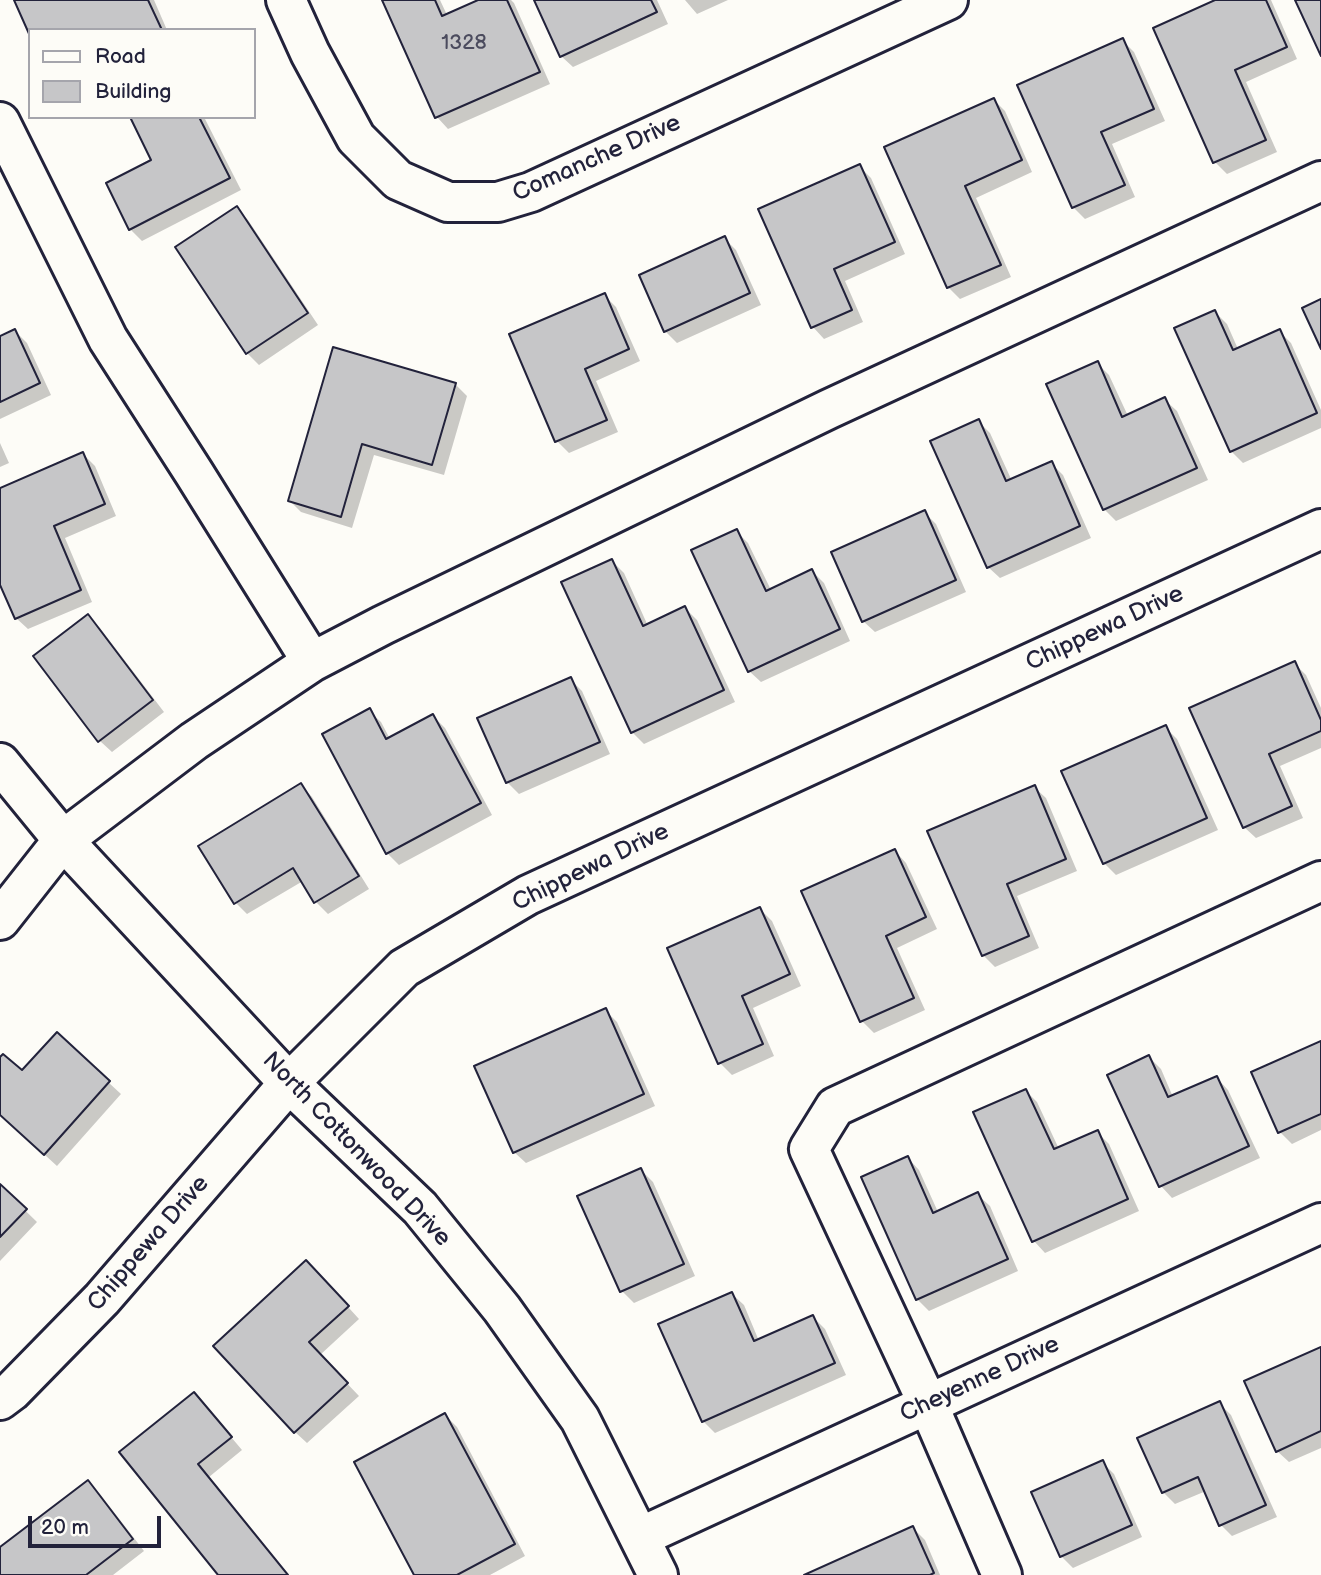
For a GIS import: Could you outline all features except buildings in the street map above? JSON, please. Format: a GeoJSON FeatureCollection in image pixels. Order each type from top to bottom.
{"type":"FeatureCollection","features":[{"type":"Feature","properties":{"kind":"street","name":"Comanche Drive"},"geometry":{"type":"LineString","coordinates":[[286,0],[310,53],[356,138],[398,180],[448,202],[498,202],[531,192],[948,0]]}},
{"type":"Feature","properties":{"kind":"street"},"geometry":{"type":"LineString","coordinates":[[0,122],[108,339],[312,662]]}},
{"type":"Feature","properties":{"kind":"street"},"geometry":{"type":"LineString","coordinates":[[0,920],[63,840],[194,741],[312,662],[829,409],[1321,181]]}},
{"type":"Feature","properties":{"kind":"street","name":"Chippewa Drive"},"geometry":{"type":"LineString","coordinates":[[0,1400],[102,1299],[289,1083],[404,968],[528,895],[1321,529]]}},
{"type":"Feature","properties":{"kind":"street","name":"North Cottonwood Drive"},"geometry":{"type":"LineString","coordinates":[[0,763],[63,840],[289,1083],[420,1208],[502,1309],[580,1419],[657,1575]]}},
{"type":"Feature","properties":{"kind":"street"},"geometry":{"type":"LineString","coordinates":[[1002,1575],[928,1404],[809,1149],[835,1107],[1321,881]]}},
{"type":"Feature","properties":{"kind":"street","name":"Cheyenne Drive"},"geometry":{"type":"LineString","coordinates":[[640,1537],[1321,1223]]}}]}
